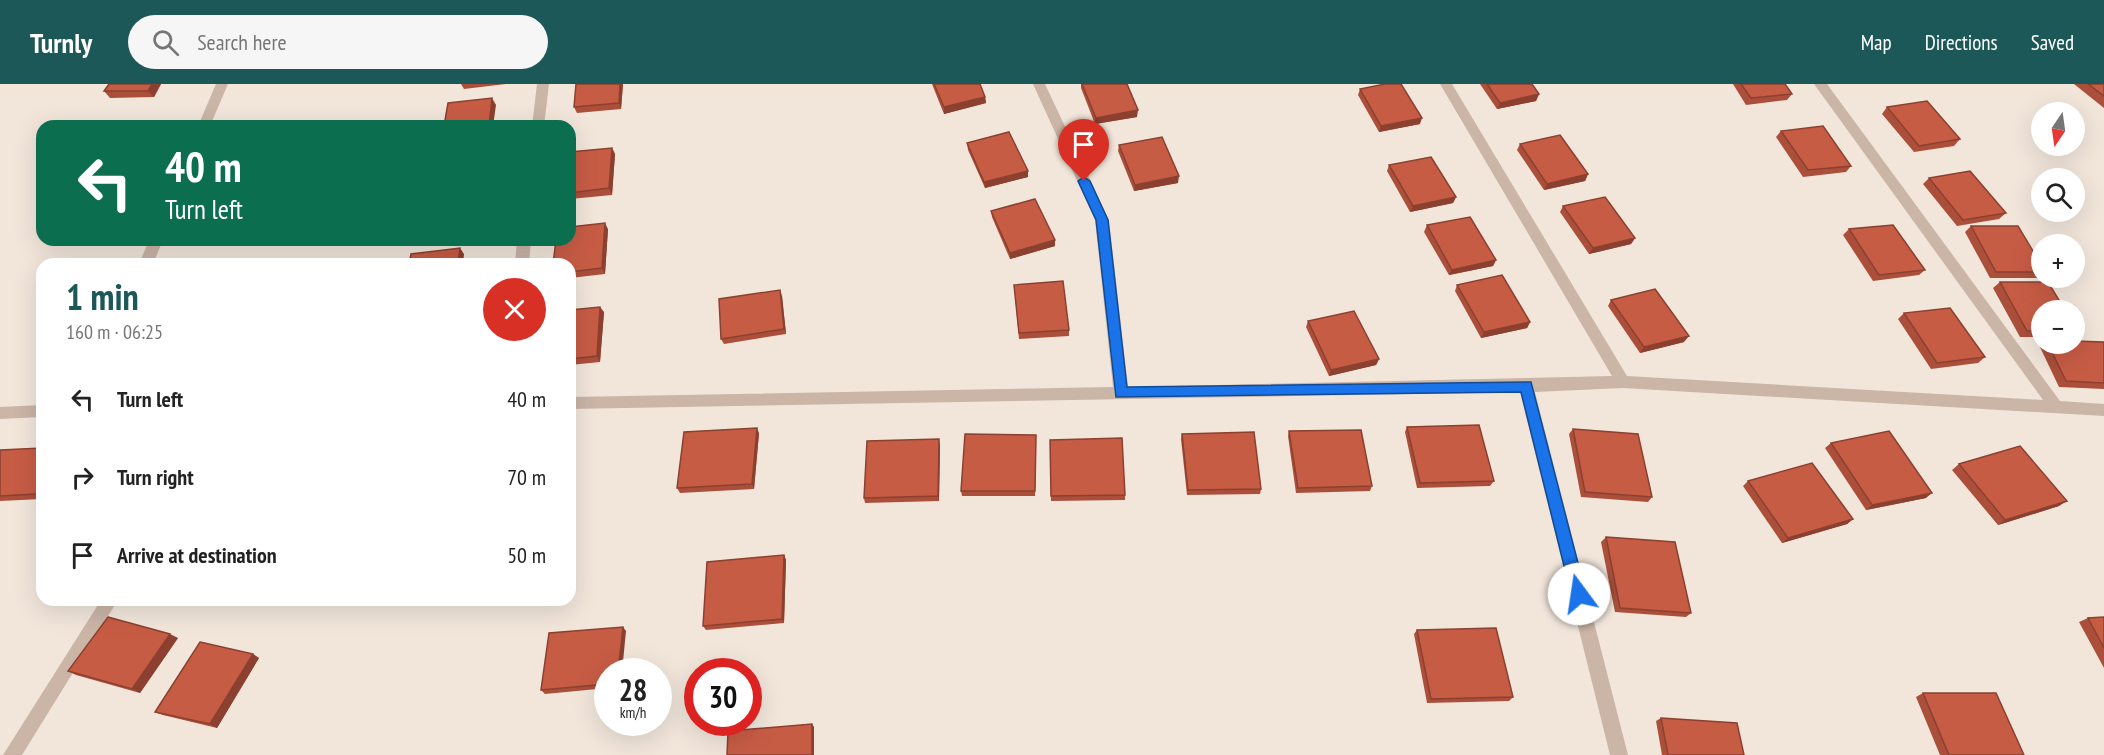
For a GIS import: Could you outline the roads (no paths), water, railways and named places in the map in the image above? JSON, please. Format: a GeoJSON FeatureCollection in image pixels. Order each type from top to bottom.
{"type":"FeatureCollection","features":[{"type":"Feature","properties":{"kind":"street"},"geometry":{"type":"LineString","coordinates":[[207,120],[222,84]]}},
{"type":"Feature","properties":{"kind":"street"},"geometry":{"type":"LineString","coordinates":[[539,120],[543,84]]}},
{"type":"Feature","properties":{"kind":"street"},"geometry":{"type":"LineString","coordinates":[[1039,84],[1102,220],[1121,393]]}},
{"type":"Feature","properties":{"kind":"street"},"geometry":{"type":"LineString","coordinates":[[1446,84],[1623,382]]}},
{"type":"Feature","properties":{"kind":"street"},"geometry":{"type":"LineString","coordinates":[[1820,84],[2056,407]]}},
{"type":"Feature","properties":{"kind":"street"},"geometry":{"type":"LineString","coordinates":[[576,403],[1526,386],[1623,382],[2104,411]]}},
{"type":"Feature","properties":{"kind":"street"},"geometry":{"type":"LineString","coordinates":[[1526,386],[1619,755]]}},
{"type":"Feature","properties":{"kind":"street"},"geometry":{"type":"LineString","coordinates":[[0,413],[36,411]]}},
{"type":"Feature","properties":{"kind":"street"},"geometry":{"type":"LineString","coordinates":[[12,755],[106,606]]}}]}
